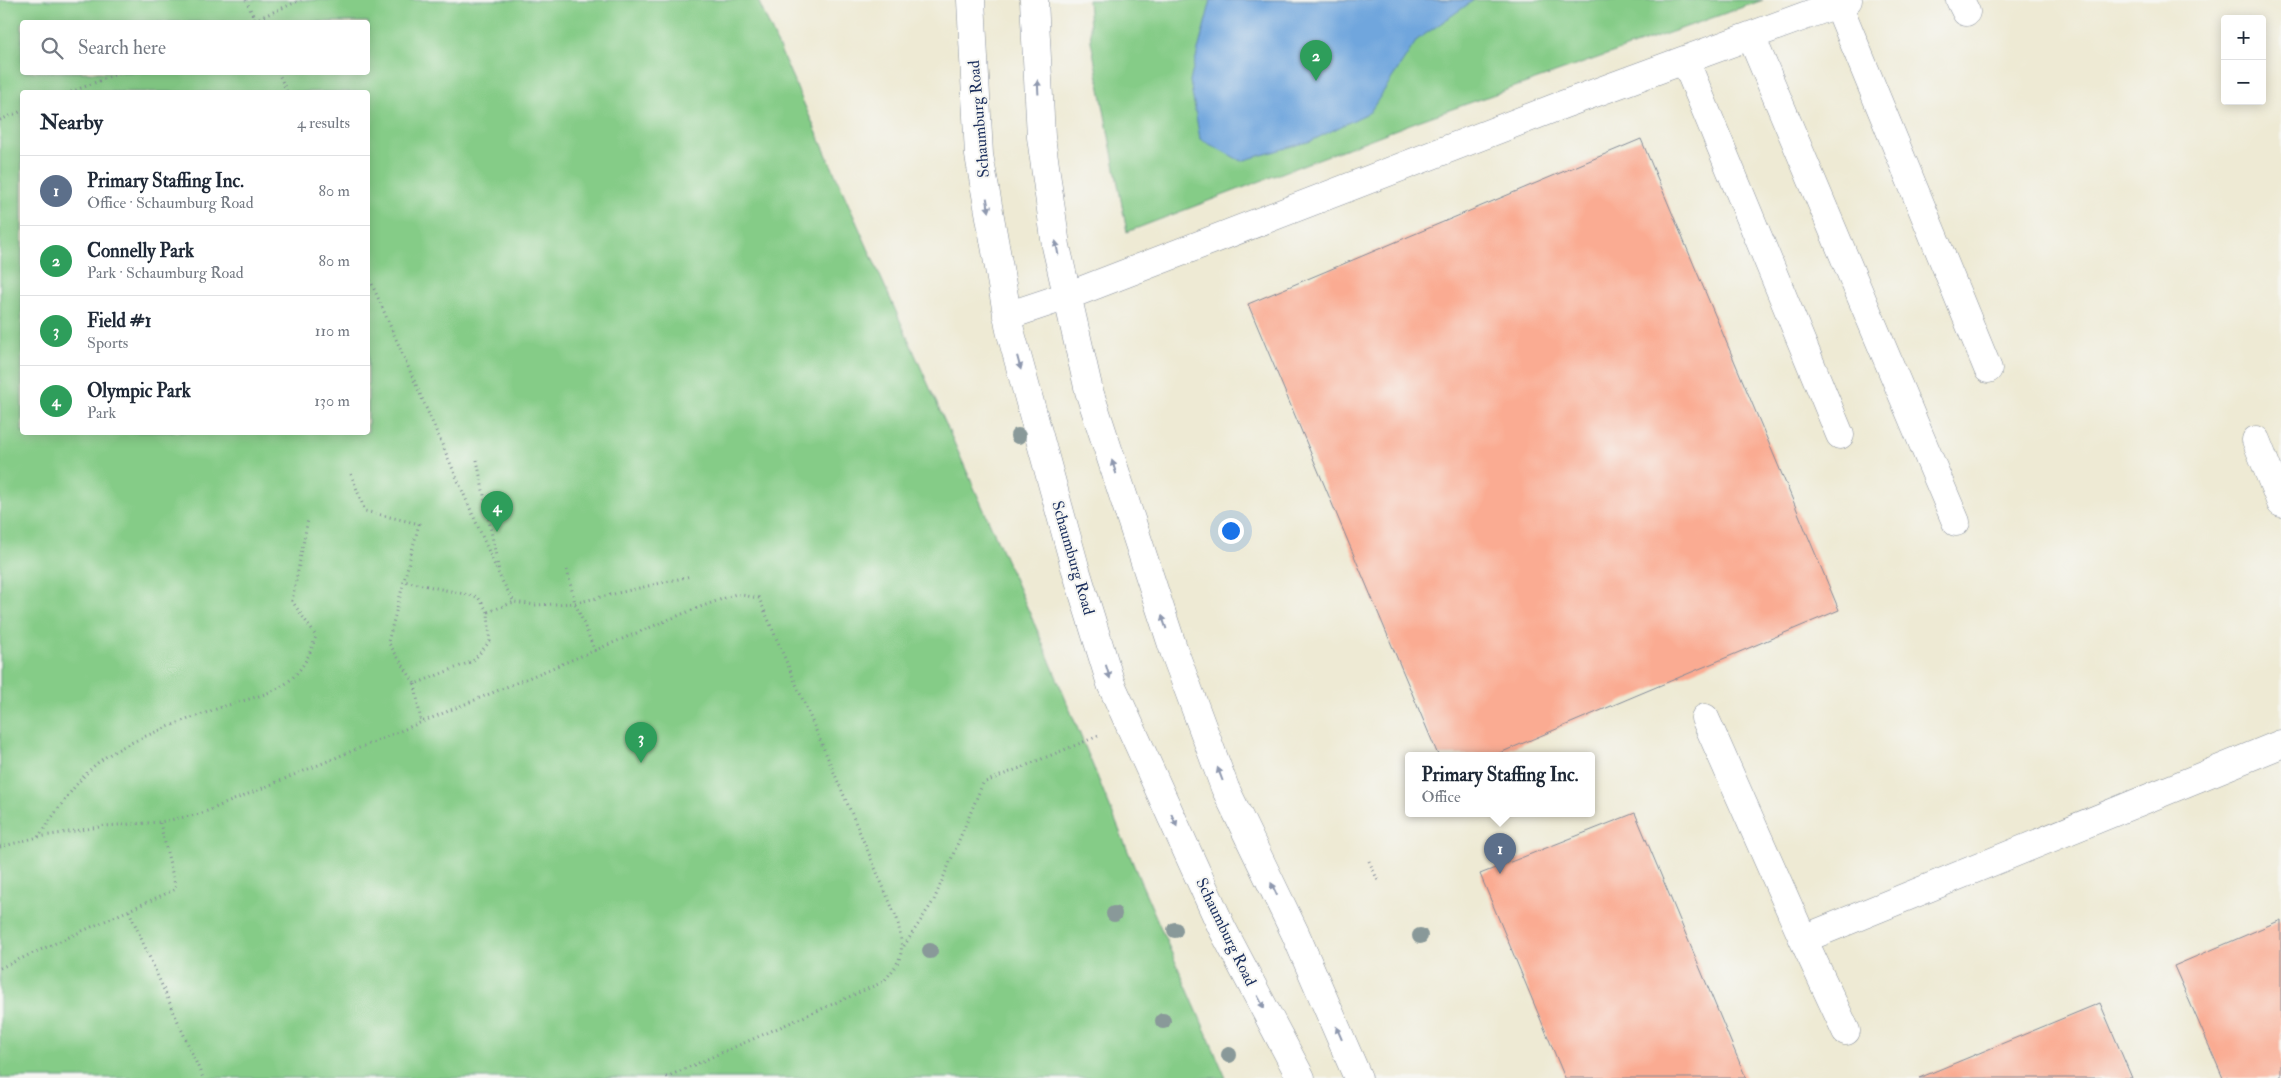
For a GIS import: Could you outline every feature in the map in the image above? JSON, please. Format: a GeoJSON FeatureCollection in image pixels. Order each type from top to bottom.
{"type":"FeatureCollection","features":[{"type":"Feature","properties":{"kind":"street","name":"Schaumburg Road"},"geometry":{"type":"LineString","coordinates":[[971,0],[979,155],[1007,316],[1075,567],[1111,684],[1222,928],[1301,1078]]}},
{"type":"Feature","properties":{"kind":"street"},"geometry":{"type":"LineString","coordinates":[[1034,0],[1041,137],[1056,246],[1089,391],[1174,651],[1226,788],[1298,941],[1358,1078]]}},
{"type":"Feature","properties":{"kind":"street"},"geometry":{"type":"LineString","coordinates":[[1007,316],[1067,296],[1553,109],[1843,2],[1988,369]]}},
{"type":"Feature","properties":{"kind":"street"},"geometry":{"type":"LineString","coordinates":[[1751,36],[1956,522]]}},
{"type":"Feature","properties":{"kind":"street"},"geometry":{"type":"LineString","coordinates":[[1685,60],[1840,435]]}},
{"type":"Feature","properties":{"kind":"street"},"geometry":{"type":"LineString","coordinates":[[2256,440],[2281,503]]}},
{"type":"Feature","properties":{"kind":"street"},"geometry":{"type":"LineString","coordinates":[[1705,718],[1846,1031]]}},
{"type":"Feature","properties":{"kind":"street"},"geometry":{"type":"LineString","coordinates":[[1803,939],[2281,744]]}},
{"type":"Feature","properties":{"kind":"path"},"geometry":{"type":"LineString","coordinates":[[246,0],[255,20]]}},
{"type":"Feature","properties":{"kind":"path"},"geometry":{"type":"LineString","coordinates":[[260,20],[301,0]]}},
{"type":"Feature","properties":{"kind":"path"},"geometry":{"type":"LineString","coordinates":[[76,90],[114,75]]}},
{"type":"Feature","properties":{"kind":"path"},"geometry":{"type":"LineString","coordinates":[[279,75],[286,90]]}},
{"type":"Feature","properties":{"kind":"path"},"geometry":{"type":"LineString","coordinates":[[0,120],[20,112]]}},
{"type":"Feature","properties":{"kind":"path"},"geometry":{"type":"LineString","coordinates":[[370,280],[500,577],[514,602]]}},
{"type":"Feature","properties":{"kind":"path"},"geometry":{"type":"LineString","coordinates":[[477,460],[500,577]]}},
{"type":"Feature","properties":{"kind":"path"},"geometry":{"type":"LineString","coordinates":[[351,474],[365,512],[419,524],[388,642],[415,684],[421,723]]}},
{"type":"Feature","properties":{"kind":"path"},"geometry":{"type":"LineString","coordinates":[[38,837],[80,781],[105,757],[205,713],[264,694],[288,682],[307,662],[316,636],[292,601],[308,519]]}},
{"type":"Feature","properties":{"kind":"path"},"geometry":{"type":"LineString","coordinates":[[567,570],[575,603],[595,650]]}},
{"type":"Feature","properties":{"kind":"path"},"geometry":{"type":"LineString","coordinates":[[488,612],[514,602],[535,605],[575,603],[691,576]]}},
{"type":"Feature","properties":{"kind":"path"},"geometry":{"type":"LineString","coordinates":[[404,581],[478,597],[488,612],[490,641],[473,661],[415,684]]}},
{"type":"Feature","properties":{"kind":"path"},"geometry":{"type":"LineString","coordinates":[[0,847],[38,837],[105,826],[160,822],[200,814],[595,650],[736,594],[759,598],[897,919],[903,946]]}},
{"type":"Feature","properties":{"kind":"path"},"geometry":{"type":"LineString","coordinates":[[664,1078],[883,982],[898,965],[903,946],[934,900],[983,783],[1098,736]]}},
{"type":"Feature","properties":{"kind":"path"},"geometry":{"type":"LineString","coordinates":[[0,968],[176,890],[160,822]]}},
{"type":"Feature","properties":{"kind":"path"},"geometry":{"type":"LineString","coordinates":[[1369,861],[1378,881]]}},
{"type":"Feature","properties":{"kind":"path"},"geometry":{"type":"LineString","coordinates":[[129,911],[203,1078]]}},
{"type":"Feature","properties":{"kind":"green space"},"geometry":{"type":"Polygon","coordinates":[[[0,0],[758,0],[1038,632],[1139,878],[1226,1078],[0,1078],[0,0]]]}},
{"type":"Feature","properties":{"kind":"green space"},"geometry":{"type":"Polygon","coordinates":[[[1088,0],[1763,0],[1418,121],[1127,232],[1091,41],[1088,0]]]}},
{"type":"Feature","properties":{"kind":"water"},"geometry":{"type":"Polygon","coordinates":[[[1211,0],[1474,0],[1417,40],[1370,112],[1311,141],[1241,161],[1200,139],[1190,81],[1211,0]]]}},
{"type":"Feature","properties":{"kind":"building"},"geometry":{"type":"Polygon","coordinates":[[[1641,139],[1839,610],[1502,752],[1437,752],[1248,304],[1641,139]]]}},
{"type":"Feature","properties":{"kind":"building"},"geometry":{"type":"Polygon","coordinates":[[[1635,813],[1746,1078],[1565,1078],[1480,874],[1635,813]]]}},
{"type":"Feature","properties":{"kind":"building"},"geometry":{"type":"Polygon","coordinates":[[[2281,920],[2281,1078],[2223,1078],[2174,966],[2281,920]]]}},
{"type":"Feature","properties":{"kind":"building"},"geometry":{"type":"Polygon","coordinates":[[[2100,1003],[2132,1078],[1919,1078],[2100,1003]]]}},
{"type":"Feature","properties":{"kind":"place","name":"Connelly Park"},"geometry":{"type":"Point","coordinates":[1316,81]}},
{"type":"Feature","properties":{"kind":"place","name":"Olympic Park"},"geometry":{"type":"Point","coordinates":[497,532]}},
{"type":"Feature","properties":{"kind":"place","name":"Field #1"},"geometry":{"type":"Point","coordinates":[641,763]}},
{"type":"Feature","properties":{"kind":"place","name":"Primary Staffing Inc."},"geometry":{"type":"Point","coordinates":[1500,874]}}]}
